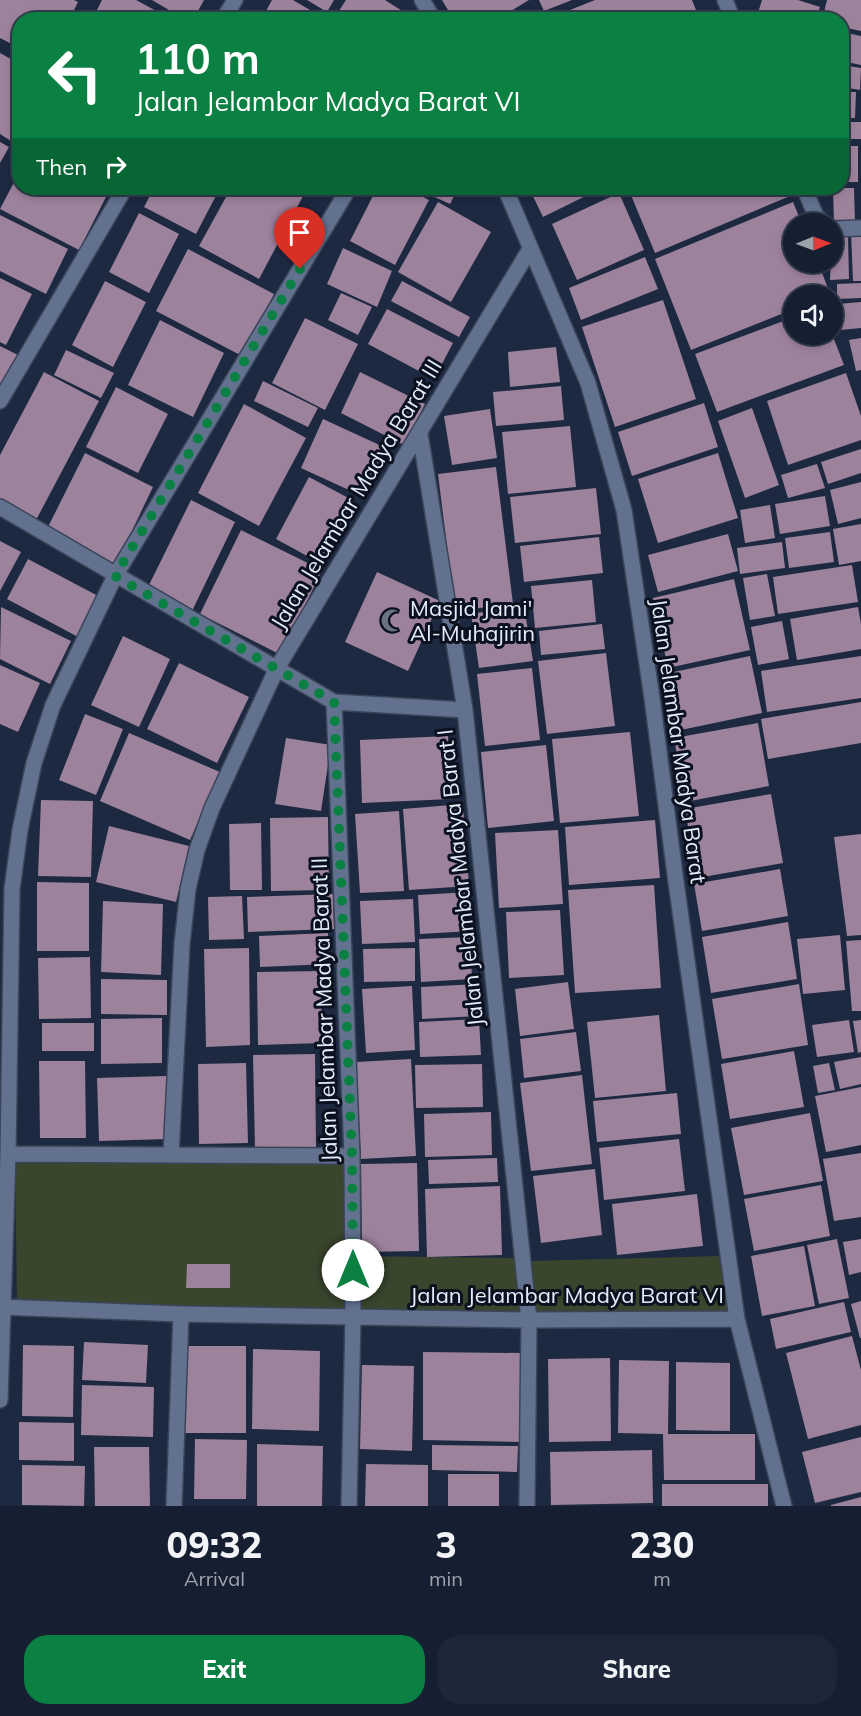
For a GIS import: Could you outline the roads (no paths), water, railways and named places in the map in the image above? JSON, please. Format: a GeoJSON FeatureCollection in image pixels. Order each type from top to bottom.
{"type":"FeatureCollection","features":[{"type":"Feature","properties":{"kind":"street"},"geometry":{"type":"LineString","coordinates":[[0,401],[121,195]]}},
{"type":"Feature","properties":{"kind":"street"},"geometry":{"type":"LineString","coordinates":[[0,1400],[3,1238],[8,1154],[12,889],[20,830],[34,763],[53,705],[115,576],[346,195]]}},
{"type":"Feature","properties":{"kind":"street","name":"Jalan Jelambar Madya Barat"},"geometry":{"type":"LineString","coordinates":[[508,195],[588,383],[624,510],[737,1319],[784,1506]]}},
{"type":"Feature","properties":{"kind":"street"},"geometry":{"type":"LineString","coordinates":[[807,195],[815,213]]}},
{"type":"Feature","properties":{"kind":"street"},"geometry":{"type":"LineString","coordinates":[[843,229],[861,228]]}},
{"type":"Feature","properties":{"kind":"street","name":"Jalan Jelambar Madya Barat III"},"geometry":{"type":"LineString","coordinates":[[171,1155],[182,944],[192,870],[212,808],[277,668],[530,249]]}},
{"type":"Feature","properties":{"kind":"street","name":"Jalan Jelambar Madya Barat I"},"geometry":{"type":"LineString","coordinates":[[420,434],[465,710],[529,1320],[527,1506]]}},
{"type":"Feature","properties":{"kind":"street"},"geometry":{"type":"LineString","coordinates":[[0,507],[334,702],[465,710]]}},
{"type":"Feature","properties":{"kind":"street","name":"Jalan Jelambar Madya Barat II"},"geometry":{"type":"LineString","coordinates":[[334,702],[352,1156],[354,1316],[349,1506]]}},
{"type":"Feature","properties":{"kind":"street"},"geometry":{"type":"LineString","coordinates":[[8,1154],[352,1156]]}},
{"type":"Feature","properties":{"kind":"street","name":"Jalan Jelambar Madya Barat VI"},"geometry":{"type":"LineString","coordinates":[[2,1307],[181,1314],[529,1320],[737,1319]]}},
{"type":"Feature","properties":{"kind":"street"},"geometry":{"type":"LineString","coordinates":[[174,1506],[181,1314]]}},
{"type":"Feature","properties":{"kind":"place","name":"Masjid Jami' Al-Muhajirin"},"geometry":{"type":"Point","coordinates":[392,621]}}]}
